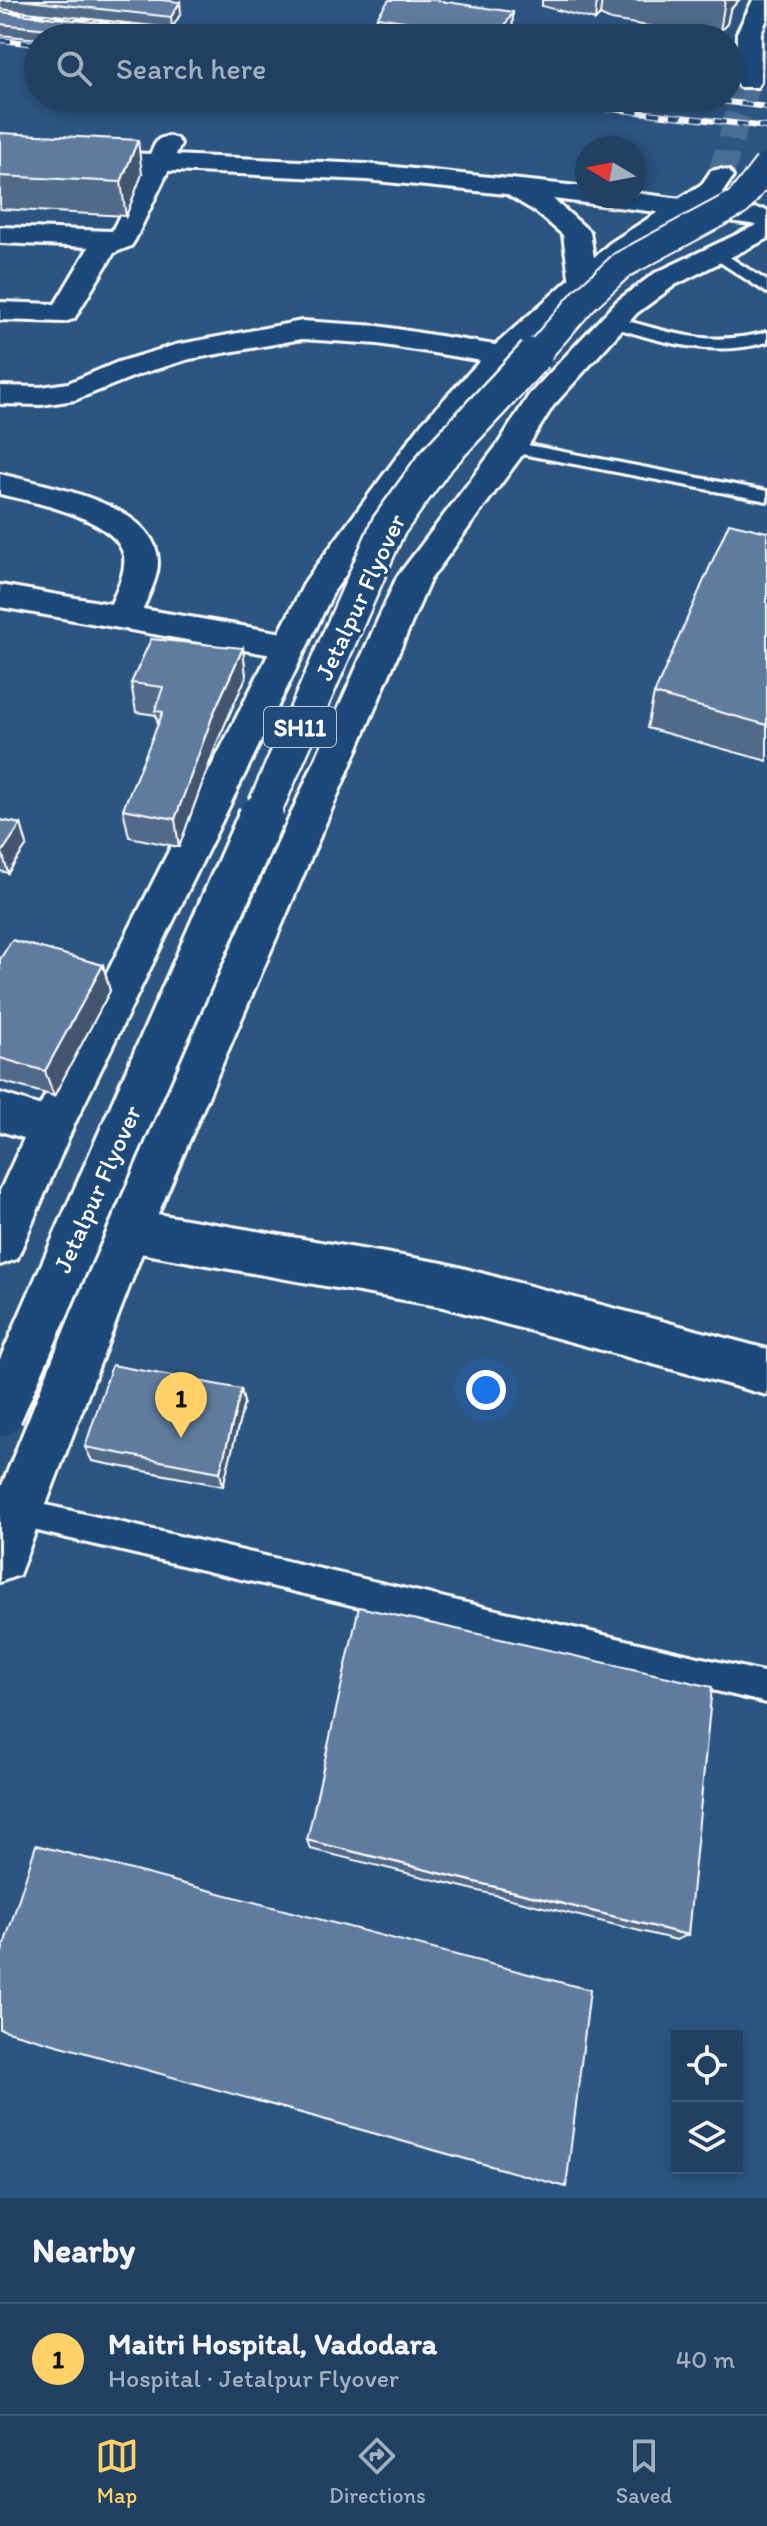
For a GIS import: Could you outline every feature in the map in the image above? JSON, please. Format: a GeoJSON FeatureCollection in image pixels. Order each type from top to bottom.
{"type":"FeatureCollection","features":[{"type":"Feature","properties":{"kind":"street"},"geometry":{"type":"LineString","coordinates":[[748,82],[749,33],[764,0]]}},
{"type":"Feature","properties":{"kind":"street"},"geometry":{"type":"LineString","coordinates":[[0,138],[575,194]]}},
{"type":"Feature","properties":{"kind":"street"},"geometry":{"type":"LineString","coordinates":[[0,311],[64,313],[103,247],[121,240],[165,153]]}},
{"type":"Feature","properties":{"kind":"street"},"geometry":{"type":"LineString","coordinates":[[0,155],[165,153],[463,163],[575,175]]}},
{"type":"Feature","properties":{"kind":"street","name":"Jetalpur Flyover"},"geometry":{"type":"LineString","coordinates":[[0,1414],[388,527],[434,463],[481,416],[585,299],[622,265],[739,202],[767,166]]}},
{"type":"Feature","properties":{"kind":"street"},"geometry":{"type":"LineString","coordinates":[[647,183],[767,198]]}},
{"type":"Feature","properties":{"kind":"street"},"geometry":{"type":"LineString","coordinates":[[507,186],[545,206],[576,232],[584,283]]}},
{"type":"Feature","properties":{"kind":"street"},"geometry":{"type":"LineString","coordinates":[[0,1244],[51,1127],[318,588],[433,430],[501,355],[620,249],[706,191]]}},
{"type":"Feature","properties":{"kind":"street"},"geometry":{"type":"LineString","coordinates":[[647,194],[706,191],[767,218]]}},
{"type":"Feature","properties":{"kind":"street"},"geometry":{"type":"LineString","coordinates":[[0,1556],[128,1230],[414,577],[512,447],[540,401],[627,307],[665,279],[767,228]]}},
{"type":"Feature","properties":{"kind":"street"},"geometry":{"type":"LineString","coordinates":[[0,235],[121,240]]}},
{"type":"Feature","properties":{"kind":"street"},"geometry":{"type":"LineString","coordinates":[[0,395],[41,396],[75,391],[129,368],[185,351],[302,330],[378,335],[501,355]]}},
{"type":"Feature","properties":{"kind":"street"},"geometry":{"type":"LineString","coordinates":[[0,484],[72,502],[116,522],[137,540],[141,560],[123,617]]}},
{"type":"Feature","properties":{"kind":"street"},"geometry":{"type":"LineString","coordinates":[[0,596],[289,646]]}},
{"type":"Feature","properties":{"kind":"street"},"geometry":{"type":"LineString","coordinates":[[0,1112],[51,1127]]}},
{"type":"Feature","properties":{"kind":"street"},"geometry":{"type":"LineString","coordinates":[[128,1230],[443,1285],[767,1372]]}},
{"type":"Feature","properties":{"kind":"lane"},"geometry":{"type":"LineString","coordinates":[[717,254],[767,288]]}},
{"type":"Feature","properties":{"kind":"lane"},"geometry":{"type":"LineString","coordinates":[[613,322],[672,340],[710,346],[747,345],[767,337]]}},
{"type":"Feature","properties":{"kind":"lane"},"geometry":{"type":"LineString","coordinates":[[512,447],[767,496]]}},
{"type":"Feature","properties":{"kind":"lane"},"geometry":{"type":"LineString","coordinates":[[16,1512],[767,1688]]}},
{"type":"Feature","properties":{"kind":"building"},"geometry":{"type":"Polygon","coordinates":[[[20,0],[161,0],[180,2],[171,17],[20,0]]]}},
{"type":"Feature","properties":{"kind":"building"},"geometry":{"type":"Polygon","coordinates":[[[389,0],[434,0],[513,12],[506,24],[424,24],[377,17],[389,0]]]}},
{"type":"Feature","properties":{"kind":"building"},"geometry":{"type":"Polygon","coordinates":[[[0,12],[110,24],[24,24],[24,26],[0,24],[0,12]]]}},
{"type":"Feature","properties":{"kind":"building"},"geometry":{"type":"Polygon","coordinates":[[[0,133],[138,140],[121,182],[0,176],[0,133]]]}},
{"type":"Feature","properties":{"kind":"building"},"geometry":{"type":"Polygon","coordinates":[[[729,523],[767,532],[767,725],[654,694],[729,523]]]}},
{"type":"Feature","properties":{"kind":"building"},"geometry":{"type":"Polygon","coordinates":[[[151,639],[243,648],[214,712],[175,819],[123,809],[163,712],[155,711],[163,687],[131,683],[151,639]]]}},
{"type":"Feature","properties":{"kind":"building"},"geometry":{"type":"Polygon","coordinates":[[[0,820],[21,824],[2,852],[0,852],[0,820]]]}},
{"type":"Feature","properties":{"kind":"building"},"geometry":{"type":"Polygon","coordinates":[[[12,940],[103,965],[45,1071],[0,1058],[0,959],[12,940]]]}},
{"type":"Feature","properties":{"kind":"building"},"geometry":{"type":"Polygon","coordinates":[[[112,1365],[241,1389],[220,1472],[85,1447],[112,1365]]]}},
{"type":"Feature","properties":{"kind":"building"},"geometry":{"type":"Polygon","coordinates":[[[359,1607],[712,1687],[688,1935],[307,1840],[359,1607]]]}},
{"type":"Feature","properties":{"kind":"building"},"geometry":{"type":"Polygon","coordinates":[[[36,1845],[590,1990],[566,2187],[0,2029],[0,1958],[36,1845]]]}},
{"type":"Feature","properties":{"kind":"tunnel"},"geometry":{"type":"LineString","coordinates":[[743,99],[748,82]]}},
{"type":"Feature","properties":{"kind":"tunnel"},"geometry":{"type":"LineString","coordinates":[[720,177],[739,112]]}},
{"type":"Feature","properties":{"kind":"railway"},"geometry":{"type":"LineString","coordinates":[[0,11],[106,24]]}},
{"type":"Feature","properties":{"kind":"railway"},"geometry":{"type":"LineString","coordinates":[[0,40],[24,43]]}},
{"type":"Feature","properties":{"kind":"railway"},"geometry":{"type":"LineString","coordinates":[[743,104],[767,107]]}},
{"type":"Feature","properties":{"kind":"railway"},"geometry":{"type":"LineString","coordinates":[[638,112],[767,127]]}},
{"type":"Feature","properties":{"kind":"place","name":"Maitri Hospital, Vadodara"},"geometry":{"type":"Point","coordinates":[181,1438]}}]}
